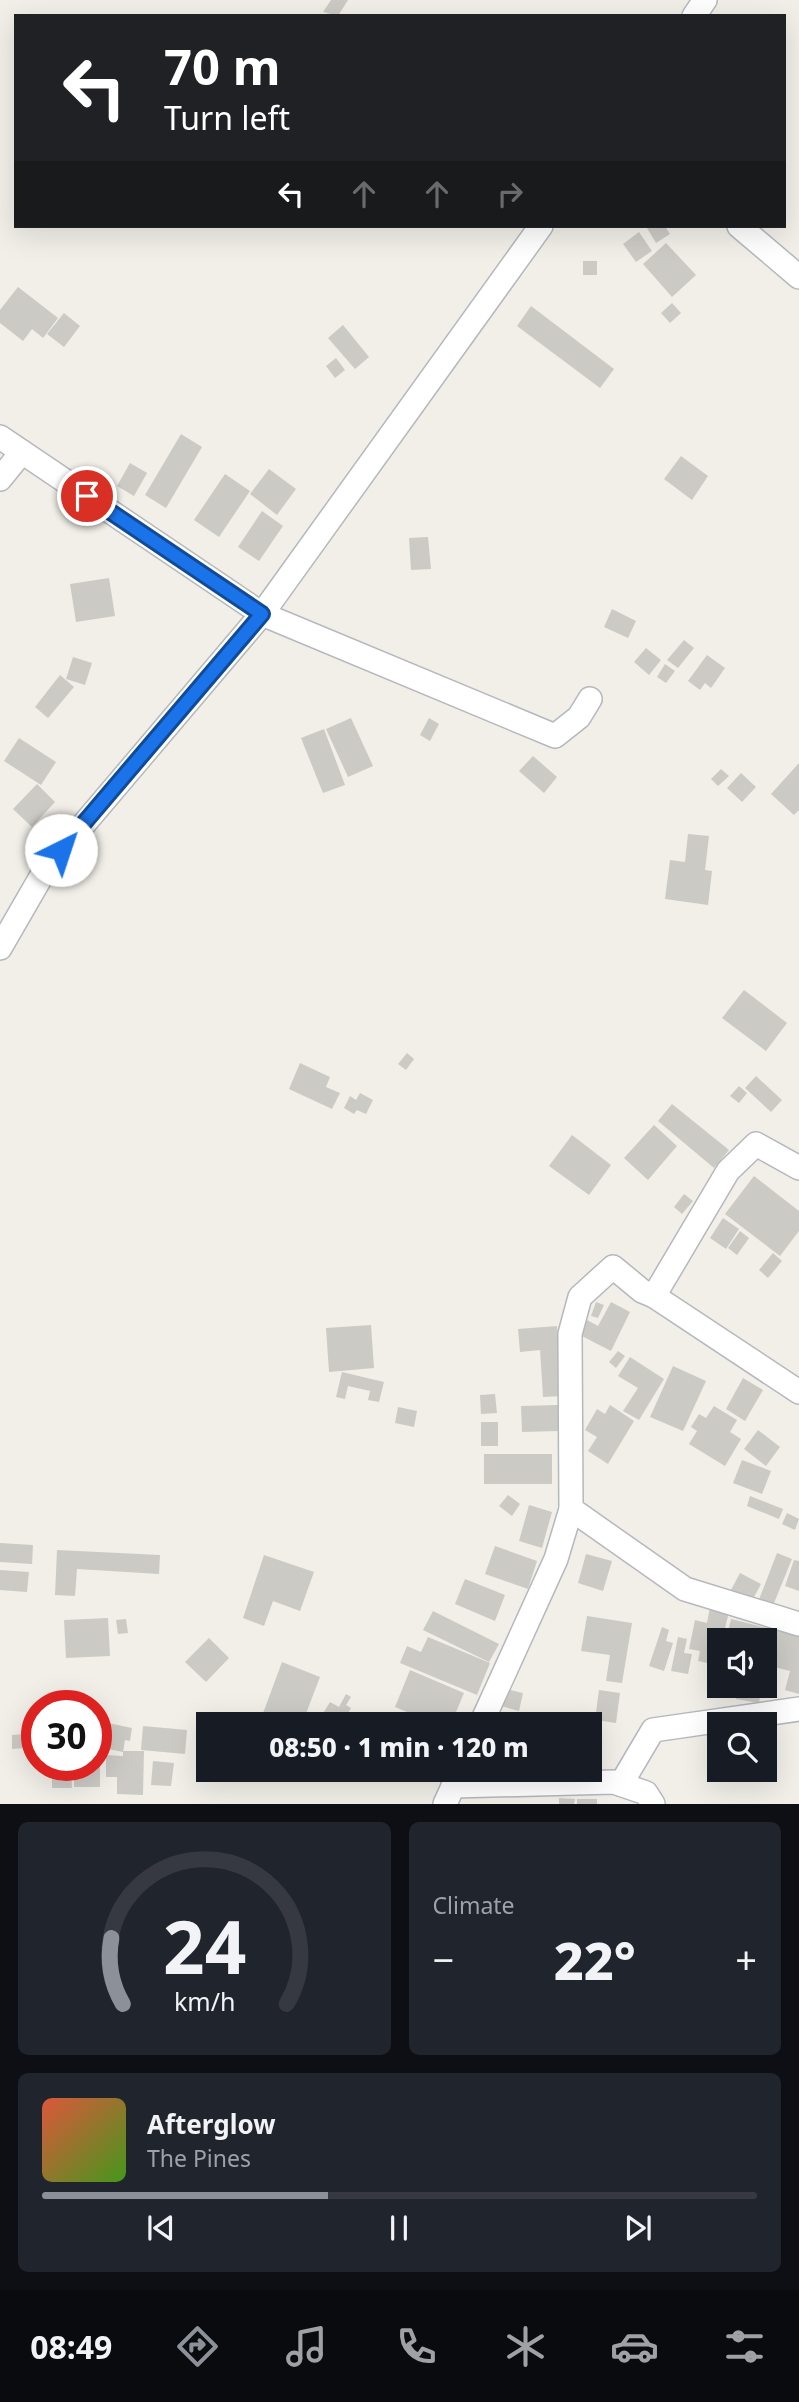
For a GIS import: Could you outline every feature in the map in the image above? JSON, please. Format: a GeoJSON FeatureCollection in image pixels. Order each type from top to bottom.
{"type":"FeatureCollection","features":[{"type":"Feature","properties":{"kind":"street"},"geometry":{"type":"LineString","coordinates":[[0,948],[44,870],[262,614],[540,228]]}},
{"type":"Feature","properties":{"kind":"street"},"geometry":{"type":"LineString","coordinates":[[741,228],[799,276]]}},
{"type":"Feature","properties":{"kind":"street"},"geometry":{"type":"LineString","coordinates":[[0,437],[262,614],[555,736],[579,717],[590,699]]}},
{"type":"Feature","properties":{"kind":"street"},"geometry":{"type":"LineString","coordinates":[[0,479],[22,452]]}},
{"type":"Feature","properties":{"kind":"street"},"geometry":{"type":"LineString","coordinates":[[654,1296],[729,1171],[756,1143],[799,1168]]}},
{"type":"Feature","properties":{"kind":"street"},"geometry":{"type":"LineString","coordinates":[[486,1712],[556,1559],[571,1509],[570,1334],[580,1297],[613,1267],[642,1291],[654,1296],[799,1392]]}},
{"type":"Feature","properties":{"kind":"street"},"geometry":{"type":"LineString","coordinates":[[571,1509],[685,1589],[799,1624]]}},
{"type":"Feature","properties":{"kind":"street"},"geometry":{"type":"LineString","coordinates":[[621,1784],[653,1730],[799,1709]]}},
{"type":"Feature","properties":{"kind":"street"},"geometry":{"type":"LineString","coordinates":[[453,1786],[621,1784],[646,1793],[653,1804]]}},
{"type":"Feature","properties":{"kind":"building"},"geometry":{"type":"Polygon","coordinates":[[[331,0],[348,0],[339,14],[323,12],[331,0]]]}},
{"type":"Feature","properties":{"kind":"building"},"geometry":{"type":"Polygon","coordinates":[[[647,228],[666,228],[670,234],[656,243],[647,228]]]}},
{"type":"Feature","properties":{"kind":"building"},"geometry":{"type":"Polygon","coordinates":[[[639,232],[652,251],[636,262],[623,244],[639,232]]]}},
{"type":"Feature","properties":{"kind":"building"},"geometry":{"type":"Polygon","coordinates":[[[666,243],[696,275],[672,297],[643,264],[666,243]]]}},
{"type":"Feature","properties":{"kind":"building"},"geometry":{"type":"Polygon","coordinates":[[[583,261],[597,261],[597,275],[583,275],[583,261]]]}},
{"type":"Feature","properties":{"kind":"building"},"geometry":{"type":"Polygon","coordinates":[[[18,287],[58,318],[43,338],[32,329],[23,341],[0,323],[0,310],[18,287]]]}},
{"type":"Feature","properties":{"kind":"building"},"geometry":{"type":"Polygon","coordinates":[[[672,303],[681,313],[670,323],[661,313],[672,303]]]}},
{"type":"Feature","properties":{"kind":"building"},"geometry":{"type":"Polygon","coordinates":[[[531,306],[614,369],[600,388],[517,326],[531,306]]]}},
{"type":"Feature","properties":{"kind":"building"},"geometry":{"type":"Polygon","coordinates":[[[64,313],[80,326],[64,347],[47,334],[64,313]]]}},
{"type":"Feature","properties":{"kind":"building"},"geometry":{"type":"Polygon","coordinates":[[[343,325],[369,357],[355,369],[328,338],[343,325]]]}},
{"type":"Feature","properties":{"kind":"building"},"geometry":{"type":"Polygon","coordinates":[[[336,358],[345,370],[335,378],[326,366],[336,358]]]}},
{"type":"Feature","properties":{"kind":"building"},"geometry":{"type":"Polygon","coordinates":[[[181,434],[202,447],[166,508],[145,495],[181,434]]]}},
{"type":"Feature","properties":{"kind":"building"},"geometry":{"type":"Polygon","coordinates":[[[681,456],[708,476],[692,500],[664,479],[681,456]]]}},
{"type":"Feature","properties":{"kind":"building"},"geometry":{"type":"Polygon","coordinates":[[[130,463],[147,473],[134,496],[117,486],[130,463]]]}},
{"type":"Feature","properties":{"kind":"building"},"geometry":{"type":"Polygon","coordinates":[[[269,469],[296,489],[277,515],[250,494],[269,469]]]}},
{"type":"Feature","properties":{"kind":"building"},"geometry":{"type":"Polygon","coordinates":[[[225,474],[250,491],[219,537],[194,520],[225,474]]]}},
{"type":"Feature","properties":{"kind":"building"},"geometry":{"type":"Polygon","coordinates":[[[262,511],[283,526],[259,561],[238,547],[262,511]]]}},
{"type":"Feature","properties":{"kind":"building"},"geometry":{"type":"Polygon","coordinates":[[[428,537],[431,569],[411,570],[409,538],[428,537]]]}},
{"type":"Feature","properties":{"kind":"building"},"geometry":{"type":"Polygon","coordinates":[[[109,578],[115,616],[76,622],[70,584],[109,578]]]}},
{"type":"Feature","properties":{"kind":"building"},"geometry":{"type":"Polygon","coordinates":[[[612,609],[636,621],[628,638],[604,627],[612,609]]]}},
{"type":"Feature","properties":{"kind":"building"},"geometry":{"type":"Polygon","coordinates":[[[684,640],[694,648],[678,668],[667,660],[684,640]]]}},
{"type":"Feature","properties":{"kind":"building"},"geometry":{"type":"Polygon","coordinates":[[[646,648],[661,660],[649,675],[634,662],[646,648]]]}},
{"type":"Feature","properties":{"kind":"building"},"geometry":{"type":"Polygon","coordinates":[[[707,655],[725,668],[711,688],[705,683],[700,690],[688,681],[707,655]]]}},
{"type":"Feature","properties":{"kind":"building"},"geometry":{"type":"Polygon","coordinates":[[[73,657],[92,663],[85,685],[66,679],[73,657]]]}},
{"type":"Feature","properties":{"kind":"building"},"geometry":{"type":"Polygon","coordinates":[[[665,664],[675,671],[666,683],[657,677],[665,664]]]}},
{"type":"Feature","properties":{"kind":"building"},"geometry":{"type":"Polygon","coordinates":[[[60,675],[74,687],[48,718],[35,707],[60,675]]]}},
{"type":"Feature","properties":{"kind":"building"},"geometry":{"type":"Polygon","coordinates":[[[351,718],[373,766],[348,777],[326,729],[351,718]]]}},
{"type":"Feature","properties":{"kind":"building"},"geometry":{"type":"Polygon","coordinates":[[[429,718],[439,724],[430,741],[420,735],[429,718]]]}},
{"type":"Feature","properties":{"kind":"building"},"geometry":{"type":"Polygon","coordinates":[[[324,729],[345,785],[323,793],[301,738],[324,729]]]}},
{"type":"Feature","properties":{"kind":"building"},"geometry":{"type":"Polygon","coordinates":[[[19,738],[56,762],[41,785],[4,761],[19,738]]]}},
{"type":"Feature","properties":{"kind":"building"},"geometry":{"type":"Polygon","coordinates":[[[533,756],[557,777],[544,793],[519,771],[533,756]]]}},
{"type":"Feature","properties":{"kind":"building"},"geometry":{"type":"Polygon","coordinates":[[[799,763],[799,810],[794,815],[771,794],[799,763]]]}},
{"type":"Feature","properties":{"kind":"building"},"geometry":{"type":"Polygon","coordinates":[[[721,769],[729,776],[718,786],[711,779],[721,769]]]}},
{"type":"Feature","properties":{"kind":"building"},"geometry":{"type":"Polygon","coordinates":[[[741,773],[756,787],[742,802],[727,788],[741,773]]]}},
{"type":"Feature","properties":{"kind":"building"},"geometry":{"type":"Polygon","coordinates":[[[37,784],[55,802],[32,827],[13,809],[37,784]]]}},
{"type":"Feature","properties":{"kind":"building"},"geometry":{"type":"Polygon","coordinates":[[[688,834],[709,836],[705,870],[712,871],[708,905],[665,899],[670,860],[685,862],[688,834]]]}},
{"type":"Feature","properties":{"kind":"building"},"geometry":{"type":"Polygon","coordinates":[[[744,990],[787,1023],[766,1051],[722,1018],[744,990]]]}},
{"type":"Feature","properties":{"kind":"building"},"geometry":{"type":"Polygon","coordinates":[[[407,1053],[414,1059],[406,1070],[398,1064],[407,1053]]]}},
{"type":"Feature","properties":{"kind":"building"},"geometry":{"type":"Polygon","coordinates":[[[300,1063],[330,1077],[326,1087],[340,1093],[332,1109],[289,1089],[300,1063]]]}},
{"type":"Feature","properties":{"kind":"building"},"geometry":{"type":"Polygon","coordinates":[[[756,1076],[782,1100],[771,1112],[745,1088],[756,1076]]]}},
{"type":"Feature","properties":{"kind":"building"},"geometry":{"type":"Polygon","coordinates":[[[739,1086],[747,1093],[739,1103],[730,1096],[739,1086]]]}},
{"type":"Feature","properties":{"kind":"building"},"geometry":{"type":"Polygon","coordinates":[[[360,1093],[373,1100],[366,1114],[357,1110],[354,1114],[344,1108],[350,1096],[356,1100],[360,1093]]]}},
{"type":"Feature","properties":{"kind":"building"},"geometry":{"type":"Polygon","coordinates":[[[672,1104],[729,1150],[714,1168],[658,1121],[672,1104]]]}},
{"type":"Feature","properties":{"kind":"building"},"geometry":{"type":"Polygon","coordinates":[[[654,1125],[677,1146],[648,1180],[624,1158],[654,1125]]]}},
{"type":"Feature","properties":{"kind":"building"},"geometry":{"type":"Polygon","coordinates":[[[572,1135],[611,1165],[589,1195],[549,1166],[572,1135]]]}},
{"type":"Feature","properties":{"kind":"building"},"geometry":{"type":"Polygon","coordinates":[[[754,1176],[799,1211],[799,1231],[780,1256],[725,1214],[754,1176]]]}},
{"type":"Feature","properties":{"kind":"building"},"geometry":{"type":"Polygon","coordinates":[[[684,1194],[693,1201],[682,1214],[674,1207],[684,1194]]]}},
{"type":"Feature","properties":{"kind":"building"},"geometry":{"type":"Polygon","coordinates":[[[723,1218],[739,1229],[726,1249],[710,1238],[723,1218]]]}},
{"type":"Feature","properties":{"kind":"building"},"geometry":{"type":"Polygon","coordinates":[[[740,1231],[749,1238],[737,1255],[728,1248],[740,1231]]]}},
{"type":"Feature","properties":{"kind":"building"},"geometry":{"type":"Polygon","coordinates":[[[773,1253],[782,1261],[768,1278],[759,1270],[773,1253]]]}},
{"type":"Feature","properties":{"kind":"building"},"geometry":{"type":"Polygon","coordinates":[[[596,1302],[604,1305],[598,1318],[591,1316],[596,1302]]]}},
{"type":"Feature","properties":{"kind":"building"},"geometry":{"type":"Polygon","coordinates":[[[611,1302],[630,1312],[611,1351],[580,1335],[587,1320],[598,1326],[611,1302]]]}},
{"type":"Feature","properties":{"kind":"building"},"geometry":{"type":"Polygon","coordinates":[[[371,1325],[374,1368],[329,1372],[326,1328],[371,1325]]]}},
{"type":"Feature","properties":{"kind":"building"},"geometry":{"type":"Polygon","coordinates":[[[557,1326],[562,1396],[543,1397],[540,1350],[520,1352],[518,1329],[557,1326]]]}},
{"type":"Feature","properties":{"kind":"building"},"geometry":{"type":"Polygon","coordinates":[[[618,1351],[625,1356],[616,1368],[609,1362],[618,1351]]]}},
{"type":"Feature","properties":{"kind":"building"},"geometry":{"type":"Polygon","coordinates":[[[630,1357],[664,1379],[639,1420],[623,1411],[638,1388],[618,1376],[630,1357]]]}},
{"type":"Feature","properties":{"kind":"building"},"geometry":{"type":"Polygon","coordinates":[[[673,1366],[706,1381],[683,1431],[650,1417],[673,1366]]]}},
{"type":"Feature","properties":{"kind":"building"},"geometry":{"type":"Polygon","coordinates":[[[342,1372],[384,1382],[379,1402],[368,1400],[370,1391],[348,1386],[345,1399],[336,1397],[342,1372]]]}},
{"type":"Feature","properties":{"kind":"building"},"geometry":{"type":"Polygon","coordinates":[[[743,1378],[763,1390],[745,1421],[726,1409],[743,1378]]]}},
{"type":"Feature","properties":{"kind":"building"},"geometry":{"type":"Polygon","coordinates":[[[495,1394],[497,1413],[481,1414],[480,1395],[495,1394]]]}},
{"type":"Feature","properties":{"kind":"building"},"geometry":{"type":"Polygon","coordinates":[[[558,1405],[559,1431],[522,1432],[521,1406],[558,1405]]]}},
{"type":"Feature","properties":{"kind":"building"},"geometry":{"type":"Polygon","coordinates":[[[610,1405],[634,1421],[608,1464],[588,1451],[597,1437],[585,1430],[597,1409],[605,1414],[610,1405]]]}},
{"type":"Feature","properties":{"kind":"building"},"geometry":{"type":"Polygon","coordinates":[[[714,1406],[737,1420],[730,1432],[741,1439],[725,1466],[689,1444],[697,1431],[691,1427],[699,1414],[706,1418],[714,1406]]]}},
{"type":"Feature","properties":{"kind":"building"},"geometry":{"type":"Polygon","coordinates":[[[398,1407],[417,1411],[414,1427],[395,1423],[398,1407]]]}},
{"type":"Feature","properties":{"kind":"building"},"geometry":{"type":"Polygon","coordinates":[[[481,1422],[498,1422],[498,1446],[481,1446],[481,1422]]]}},
{"type":"Feature","properties":{"kind":"building"},"geometry":{"type":"Polygon","coordinates":[[[758,1430],[780,1447],[766,1466],[744,1449],[758,1430]]]}},
{"type":"Feature","properties":{"kind":"building"},"geometry":{"type":"Polygon","coordinates":[[[484,1454],[552,1454],[552,1484],[484,1484],[484,1454]]]}},
{"type":"Feature","properties":{"kind":"building"},"geometry":{"type":"Polygon","coordinates":[[[742,1460],[771,1471],[762,1494],[733,1483],[742,1460]]]}},
{"type":"Feature","properties":{"kind":"building"},"geometry":{"type":"Polygon","coordinates":[[[508,1495],[520,1504],[512,1516],[499,1506],[508,1495]]]}},
{"type":"Feature","properties":{"kind":"building"},"geometry":{"type":"Polygon","coordinates":[[[750,1496],[783,1509],[779,1519],[747,1506],[750,1496]]]}},
{"type":"Feature","properties":{"kind":"building"},"geometry":{"type":"Polygon","coordinates":[[[529,1505],[552,1512],[542,1548],[519,1541],[529,1505]]]}},
{"type":"Feature","properties":{"kind":"building"},"geometry":{"type":"Polygon","coordinates":[[[787,1513],[799,1519],[795,1530],[782,1524],[787,1513]]]}},
{"type":"Feature","properties":{"kind":"building"},"geometry":{"type":"Polygon","coordinates":[[[0,1543],[33,1545],[32,1564],[0,1562],[0,1543]]]}},
{"type":"Feature","properties":{"kind":"building"},"geometry":{"type":"Polygon","coordinates":[[[495,1546],[537,1561],[528,1589],[485,1574],[495,1546]]]}},
{"type":"Feature","properties":{"kind":"building"},"geometry":{"type":"Polygon","coordinates":[[[57,1550],[160,1555],[159,1574],[77,1569],[75,1596],[55,1595],[57,1550]]]}},
{"type":"Feature","properties":{"kind":"building"},"geometry":{"type":"Polygon","coordinates":[[[777,1553],[792,1559],[772,1608],[758,1602],[777,1553]]]}},
{"type":"Feature","properties":{"kind":"building"},"geometry":{"type":"Polygon","coordinates":[[[586,1554],[612,1561],[603,1591],[578,1583],[586,1554]]]}},
{"type":"Feature","properties":{"kind":"building"},"geometry":{"type":"Polygon","coordinates":[[[264,1555],[314,1572],[300,1611],[273,1601],[264,1626],[243,1618],[264,1555]]]}},
{"type":"Feature","properties":{"kind":"building"},"geometry":{"type":"Polygon","coordinates":[[[794,1560],[799,1561],[799,1591],[785,1586],[794,1560]]]}},
{"type":"Feature","properties":{"kind":"building"},"geometry":{"type":"Polygon","coordinates":[[[0,1570],[29,1572],[27,1592],[0,1590],[0,1570]]]}},
{"type":"Feature","properties":{"kind":"building"},"geometry":{"type":"Polygon","coordinates":[[[740,1573],[761,1584],[752,1601],[731,1590],[740,1573]]]}},
{"type":"Feature","properties":{"kind":"building"},"geometry":{"type":"Polygon","coordinates":[[[465,1579],[505,1595],[495,1621],[455,1604],[465,1579]]]}},
{"type":"Feature","properties":{"kind":"building"},"geometry":{"type":"Polygon","coordinates":[[[710,1607],[729,1612],[725,1628],[707,1628],[707,1663],[698,1661],[700,1651],[689,1649],[695,1620],[707,1623],[710,1607]]]}},
{"type":"Feature","properties":{"kind":"building"},"geometry":{"type":"Polygon","coordinates":[[[433,1611],[499,1644],[489,1662],[423,1630],[433,1611]]]}},
{"type":"Feature","properties":{"kind":"building"},"geometry":{"type":"Polygon","coordinates":[[[587,1616],[632,1623],[622,1683],[606,1681],[610,1655],[581,1651],[587,1616]]]}},
{"type":"Feature","properties":{"kind":"building"},"geometry":{"type":"Polygon","coordinates":[[[108,1618],[110,1656],[66,1658],[64,1620],[108,1618]]]}},
{"type":"Feature","properties":{"kind":"building"},"geometry":{"type":"Polygon","coordinates":[[[126,1619],[128,1633],[118,1634],[116,1620],[126,1619]]]}},
{"type":"Feature","properties":{"kind":"building"},"geometry":{"type":"Polygon","coordinates":[[[731,1619],[767,1628],[729,1628],[731,1619]]]}},
{"type":"Feature","properties":{"kind":"building"},"geometry":{"type":"Polygon","coordinates":[[[662,1627],[669,1630],[666,1641],[673,1643],[664,1671],[649,1666],[662,1627]]]}},
{"type":"Feature","properties":{"kind":"building"},"geometry":{"type":"Polygon","coordinates":[[[777,1630],[799,1636],[799,1694],[785,1690],[790,1671],[777,1668],[777,1630]]]}},
{"type":"Feature","properties":{"kind":"building"},"geometry":{"type":"Polygon","coordinates":[[[428,1637],[490,1663],[477,1695],[400,1663],[407,1646],[421,1652],[428,1637]]]}},
{"type":"Feature","properties":{"kind":"building"},"geometry":{"type":"Polygon","coordinates":[[[678,1637],[687,1639],[684,1653],[692,1654],[688,1674],[671,1671],[678,1637]]]}},
{"type":"Feature","properties":{"kind":"building"},"geometry":{"type":"Polygon","coordinates":[[[209,1638],[229,1658],[206,1682],[185,1662],[209,1638]]]}},
{"type":"Feature","properties":{"kind":"building"},"geometry":{"type":"Polygon","coordinates":[[[282,1662],[320,1677],[307,1712],[263,1712],[282,1662]]]}},
{"type":"Feature","properties":{"kind":"building"},"geometry":{"type":"Polygon","coordinates":[[[410,1670],[464,1693],[456,1712],[407,1712],[395,1707],[410,1670]]]}},
{"type":"Feature","properties":{"kind":"building"},"geometry":{"type":"Polygon","coordinates":[[[506,1689],[523,1693],[519,1711],[501,1706],[506,1689]]]}},
{"type":"Feature","properties":{"kind":"building"},"geometry":{"type":"Polygon","coordinates":[[[599,1690],[620,1693],[616,1723],[602,1721],[602,1712],[596,1712],[599,1690]]]}},
{"type":"Feature","properties":{"kind":"building"},"geometry":{"type":"Polygon","coordinates":[[[346,1694],[351,1697],[346,1705],[351,1708],[349,1712],[324,1712],[330,1702],[339,1707],[346,1694]]]}},
{"type":"Feature","properties":{"kind":"building"},"geometry":{"type":"Polygon","coordinates":[[[736,1698],[760,1698],[759,1703],[736,1698]]]}},
{"type":"Feature","properties":{"kind":"building"},"geometry":{"type":"Polygon","coordinates":[[[112,1724],[132,1728],[130,1741],[125,1740],[123,1752],[112,1750],[112,1724]]]}},
{"type":"Feature","properties":{"kind":"building"},"geometry":{"type":"Polygon","coordinates":[[[143,1726],[187,1730],[185,1754],[141,1750],[143,1726]]]}},
{"type":"Feature","properties":{"kind":"building"},"geometry":{"type":"Polygon","coordinates":[[[21,1734],[21,1748],[12,1749],[12,1735],[21,1734]]]}},
{"type":"Feature","properties":{"kind":"building"},"geometry":{"type":"Polygon","coordinates":[[[123,1751],[144,1751],[143,1795],[117,1794],[117,1777],[112,1777],[112,1755],[123,1756],[123,1751]]]}},
{"type":"Feature","properties":{"kind":"building"},"geometry":{"type":"Polygon","coordinates":[[[153,1761],[174,1763],[171,1786],[151,1785],[153,1761]]]}},
{"type":"Feature","properties":{"kind":"building"},"geometry":{"type":"Polygon","coordinates":[[[52,1781],[72,1781],[72,1788],[52,1788],[52,1781]]]}},
{"type":"Feature","properties":{"kind":"building"},"geometry":{"type":"Polygon","coordinates":[[[74,1781],[100,1781],[100,1787],[74,1787],[74,1781]]]}},
{"type":"Feature","properties":{"kind":"building"},"geometry":{"type":"Polygon","coordinates":[[[559,1798],[575,1799],[574,1804],[559,1804],[559,1798]]]}},
{"type":"Feature","properties":{"kind":"building"},"geometry":{"type":"Polygon","coordinates":[[[577,1799],[597,1799],[597,1804],[577,1804],[577,1799]]]}},
{"type":"Feature","properties":{"kind":"route"},"geometry":{"type":"LineString","coordinates":[[61,850],[262,614],[87,496]]}}]}
